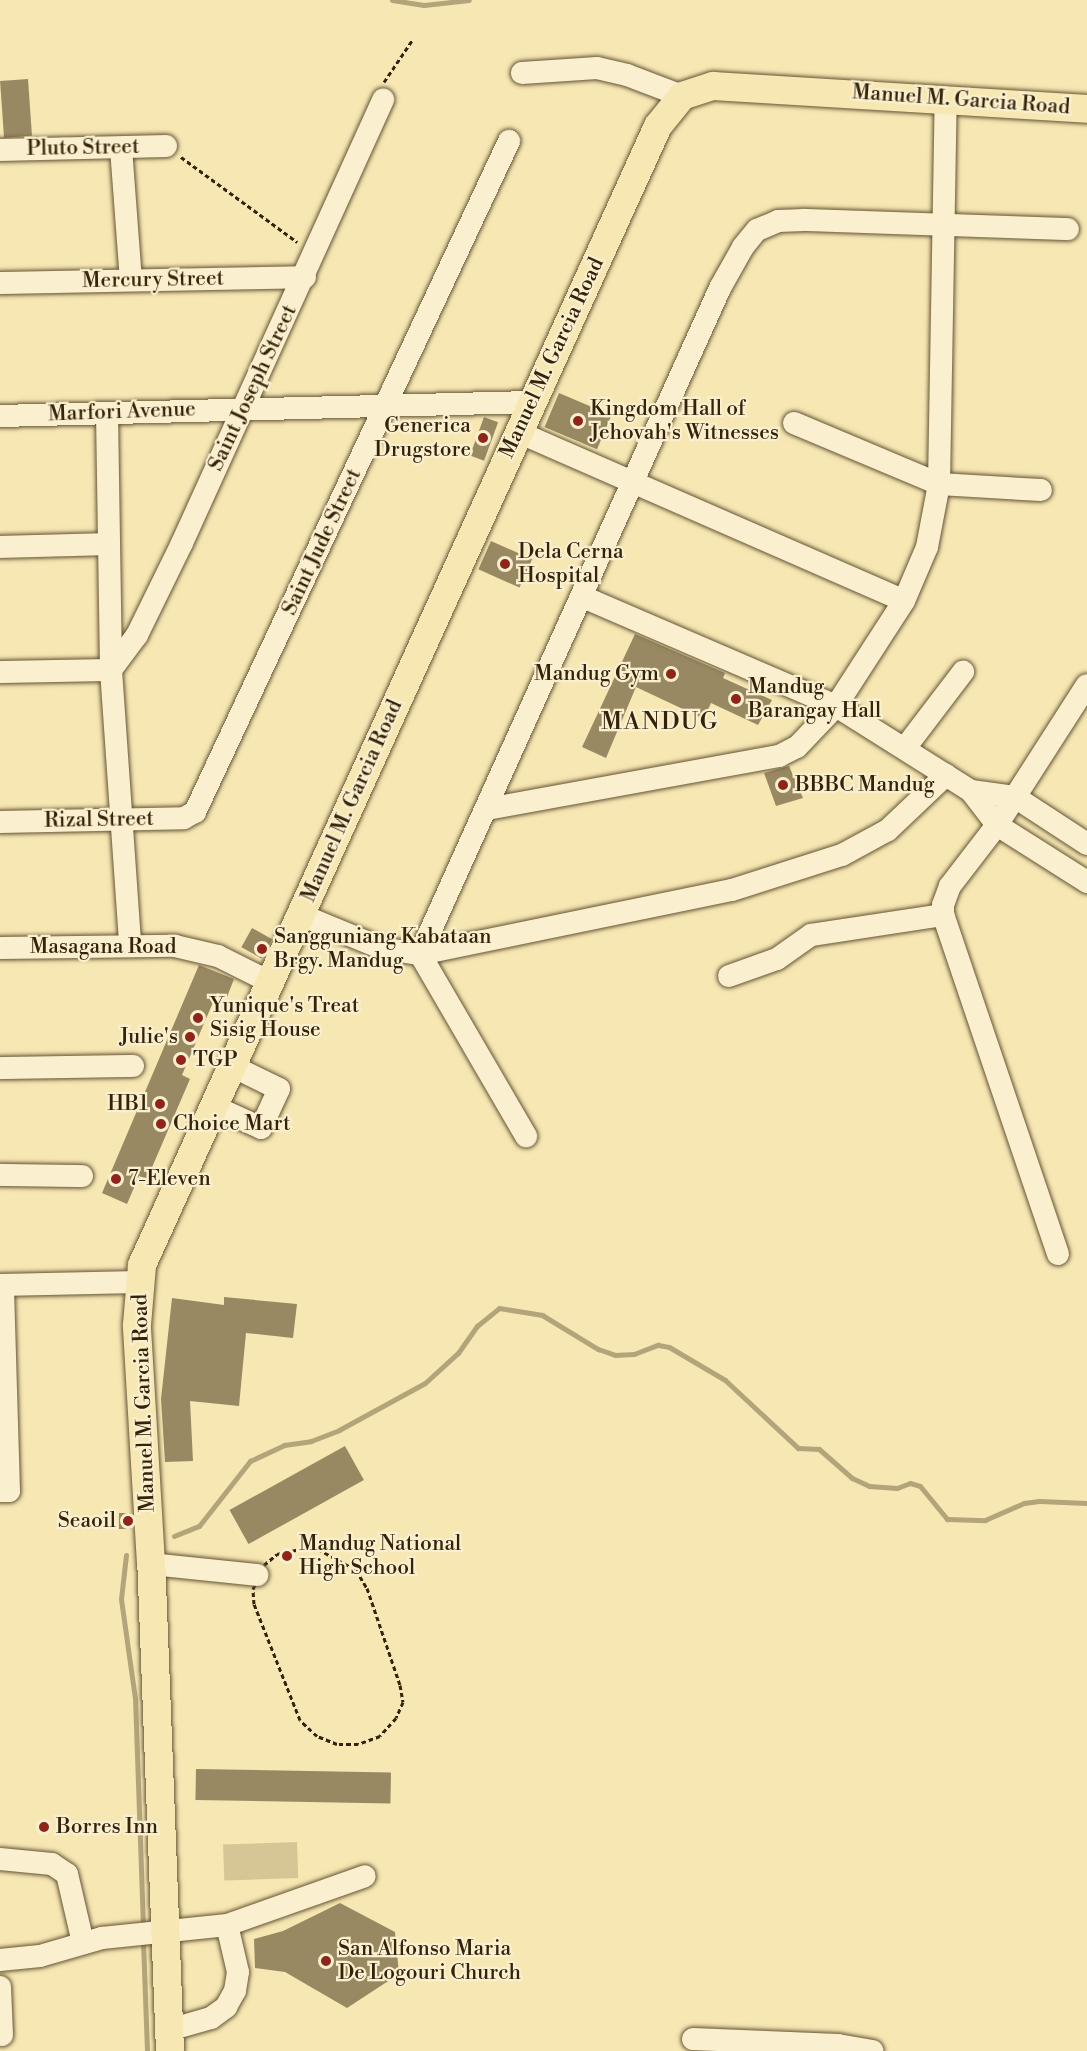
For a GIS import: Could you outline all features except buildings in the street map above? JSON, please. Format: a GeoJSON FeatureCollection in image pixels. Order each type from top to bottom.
{"type":"FeatureCollection","features":[{"type":"Feature","properties":{"kind":"main road","name":"Manuel M. Garcia Road"},"geometry":{"type":"LineString","coordinates":[[170,2041],[151,1564],[138,1348],[139,1282],[148,1246],[301,915],[658,126],[682,96],[695,89],[722,86],[946,98],[1087,109]]}},
{"type":"Feature","properties":{"kind":"street"},"geometry":{"type":"LineString","coordinates":[[522,73],[604,69],[682,96]]}},
{"type":"Feature","properties":{"kind":"street"},"geometry":{"type":"LineString","coordinates":[[487,809],[778,756],[797,747],[836,706],[904,601],[927,547],[939,484],[946,98]]}},
{"type":"Feature","properties":{"kind":"street","name":"Saint Joseph Street"},"geometry":{"type":"LineString","coordinates":[[111,670],[137,634],[160,590],[241,408],[315,255],[383,99]]}},
{"type":"Feature","properties":{"kind":"street","name":"Saint Jude Street"},"geometry":{"type":"LineString","coordinates":[[195,812],[509,141]]}},
{"type":"Feature","properties":{"kind":"street","name":"Pluto Street"},"geometry":{"type":"LineString","coordinates":[[0,150],[166,147]]}},
{"type":"Feature","properties":{"kind":"street"},"geometry":{"type":"LineString","coordinates":[[121,148],[131,280]]}},
{"type":"Feature","properties":{"kind":"street"},"geometry":{"type":"LineString","coordinates":[[420,954],[583,597],[720,288],[743,247],[757,230],[778,221],[795,220],[945,222],[1068,229]]}},
{"type":"Feature","properties":{"kind":"street","name":"Mercury Street"},"geometry":{"type":"LineString","coordinates":[[0,283],[305,277]]}},
{"type":"Feature","properties":{"kind":"street","name":"Marfori Avenue"},"geometry":{"type":"LineString","coordinates":[[0,416],[532,402]]}},
{"type":"Feature","properties":{"kind":"street"},"geometry":{"type":"LineString","coordinates":[[107,412],[111,670],[124,820],[130,945]]}},
{"type":"Feature","properties":{"kind":"street"},"geometry":{"type":"LineString","coordinates":[[794,423],[939,484],[1041,490]]}},
{"type":"Feature","properties":{"kind":"street"},"geometry":{"type":"LineString","coordinates":[[518,432],[904,601]]}},
{"type":"Feature","properties":{"kind":"street"},"geometry":{"type":"LineString","coordinates":[[0,547],[109,544]]}},
{"type":"Feature","properties":{"kind":"street"},"geometry":{"type":"LineString","coordinates":[[583,597],[836,706],[971,791],[997,825],[1078,876],[1086,843],[1015,797],[971,791]]}},
{"type":"Feature","properties":{"kind":"street"},"geometry":{"type":"LineString","coordinates":[[0,672],[111,670]]}},
{"type":"Feature","properties":{"kind":"street"},"geometry":{"type":"LineString","coordinates":[[905,748],[963,672]]}},
{"type":"Feature","properties":{"kind":"street"},"geometry":{"type":"LineString","coordinates":[[1058,1254],[943,915],[950,886],[997,825],[1087,685]]}},
{"type":"Feature","properties":{"kind":"street"},"geometry":{"type":"LineString","coordinates":[[301,915],[381,948],[420,954],[732,890],[842,855],[888,830],[946,775]]}},
{"type":"Feature","properties":{"kind":"street","name":"Rizal Street"},"geometry":{"type":"LineString","coordinates":[[0,822],[184,818],[195,812]]}},
{"type":"Feature","properties":{"kind":"street"},"geometry":{"type":"LineString","coordinates":[[729,976],[777,959],[811,935],[943,915]]}},
{"type":"Feature","properties":{"kind":"street","name":"Masagana Road"},"geometry":{"type":"LineString","coordinates":[[0,948],[130,945],[197,949],[270,982]]}},
{"type":"Feature","properties":{"kind":"street"},"geometry":{"type":"LineString","coordinates":[[420,954],[526,1136]]}},
{"type":"Feature","properties":{"kind":"street"},"geometry":{"type":"LineString","coordinates":[[0,1068],[133,1066]]}},
{"type":"Feature","properties":{"kind":"street"},"geometry":{"type":"LineString","coordinates":[[213,1106],[261,1128],[279,1089],[232,1066]]}},
{"type":"Feature","properties":{"kind":"street"},"geometry":{"type":"LineString","coordinates":[[0,1174],[82,1176]]}},
{"type":"Feature","properties":{"kind":"street"},"geometry":{"type":"LineString","coordinates":[[0,1491],[9,1491],[3,1385],[1,1285],[139,1282]]}},
{"type":"Feature","properties":{"kind":"street"},"geometry":{"type":"LineString","coordinates":[[151,1564],[257,1575]]}},
{"type":"Feature","properties":{"kind":"street"},"geometry":{"type":"LineString","coordinates":[[0,1859],[52,1864],[67,1874],[83,1943]]}},
{"type":"Feature","properties":{"kind":"street"},"geometry":{"type":"LineString","coordinates":[[0,1960],[40,1956],[83,1943],[227,1925],[365,1876]]}},
{"type":"Feature","properties":{"kind":"street"},"geometry":{"type":"LineString","coordinates":[[170,2041],[189,2027],[212,2018],[226,2007],[235,1991],[238,1972],[227,1925]]}},
{"type":"Feature","properties":{"kind":"street"},"geometry":{"type":"LineString","coordinates":[[0,1987],[2,2035]]}},
{"type":"Feature","properties":{"kind":"street"},"geometry":{"type":"LineString","coordinates":[[693,2039],[838,2045],[872,2051]]}},
{"type":"Feature","properties":{"kind":"path"},"geometry":{"type":"LineString","coordinates":[[383,99],[386,78],[413,39]]}},
{"type":"Feature","properties":{"kind":"path"},"geometry":{"type":"LineString","coordinates":[[166,147],[315,255]]}},
{"type":"Feature","properties":{"kind":"path"},"geometry":{"type":"LineString","coordinates":[[300,1549],[318,1549],[356,1570],[367,1588],[403,1702],[380,1736],[358,1744],[337,1744],[317,1736],[300,1720],[254,1604],[257,1575],[276,1554],[300,1549]]}},
{"type":"Feature","properties":{"kind":"shaded area"},"geometry":{"type":"Polygon","coordinates":[[[297,1842],[298,1878],[224,1881],[223,1845],[297,1842]]]}},
{"type":"Feature","properties":{"kind":"waterway"},"geometry":{"type":"LineString","coordinates":[[392,0],[424,5],[469,0]]}},
{"type":"Feature","properties":{"kind":"waterway"},"geometry":{"type":"LineString","coordinates":[[174,1536],[199,1526],[250,1461],[284,1445],[311,1441],[339,1430],[425,1383],[458,1353],[477,1326],[499,1308],[542,1315],[598,1349],[615,1355],[634,1354],[658,1345],[669,1347],[725,1380],[798,1448],[819,1449],[852,1478],[869,1486],[897,1488],[910,1483],[920,1486],[947,1519],[985,1520],[1024,1503],[1039,1501],[1087,1503]]}},
{"type":"Feature","properties":{"kind":"waterway"},"geometry":{"type":"LineString","coordinates":[[126,1555],[121,1599],[135,1698],[143,1927]]}},
{"type":"Feature","properties":{"kind":"waterway"},"geometry":{"type":"LineString","coordinates":[[143,1942],[147,2051]]}},
{"type":"Feature","properties":{"kind":"place","name":"Kingdom Hall of Jehovah's Witnesses"},"geometry":{"type":"Point","coordinates":[578,421]}},
{"type":"Feature","properties":{"kind":"place","name":"Generica Drugstore"},"geometry":{"type":"Point","coordinates":[483,438]}},
{"type":"Feature","properties":{"kind":"place","name":"Dela Cerna Hospital"},"geometry":{"type":"Point","coordinates":[505,564]}},
{"type":"Feature","properties":{"kind":"place","name":"Mandug Gym"},"geometry":{"type":"Point","coordinates":[671,674]}},
{"type":"Feature","properties":{"kind":"place","name":"Mandug Barangay Hall"},"geometry":{"type":"Point","coordinates":[736,699]}},
{"type":"Feature","properties":{"kind":"place","name":"BBBC Mandug"},"geometry":{"type":"Point","coordinates":[783,785]}},
{"type":"Feature","properties":{"kind":"place","name":"Sangguniang Kabataan Brgy. Mandug"},"geometry":{"type":"Point","coordinates":[262,949]}},
{"type":"Feature","properties":{"kind":"place","name":"Yunique's Treat Sisig House"},"geometry":{"type":"Point","coordinates":[198,1018]}},
{"type":"Feature","properties":{"kind":"place","name":"Julie's"},"geometry":{"type":"Point","coordinates":[190,1037]}},
{"type":"Feature","properties":{"kind":"place","name":"TGP"},"geometry":{"type":"Point","coordinates":[181,1060]}},
{"type":"Feature","properties":{"kind":"place","name":"HB1"},"geometry":{"type":"Point","coordinates":[160,1104]}},
{"type":"Feature","properties":{"kind":"place","name":"Choice Mart"},"geometry":{"type":"Point","coordinates":[161,1124]}},
{"type":"Feature","properties":{"kind":"place","name":"7-Eleven"},"geometry":{"type":"Point","coordinates":[116,1179]}},
{"type":"Feature","properties":{"kind":"place","name":"Seaoil"},"geometry":{"type":"Point","coordinates":[128,1521]}},
{"type":"Feature","properties":{"kind":"place","name":"Mandug National High School"},"geometry":{"type":"Point","coordinates":[287,1556]}},
{"type":"Feature","properties":{"kind":"place","name":"Borres Inn"},"geometry":{"type":"Point","coordinates":[44,1827]}},
{"type":"Feature","properties":{"kind":"place","name":"San Alfonso Maria De Logouri Church"},"geometry":{"type":"Point","coordinates":[326,1961]}},
{"type":"Feature","properties":{"kind":"district","name":"MANDUG"},"geometry":{"type":"Point","coordinates":[660,723]}}]}
